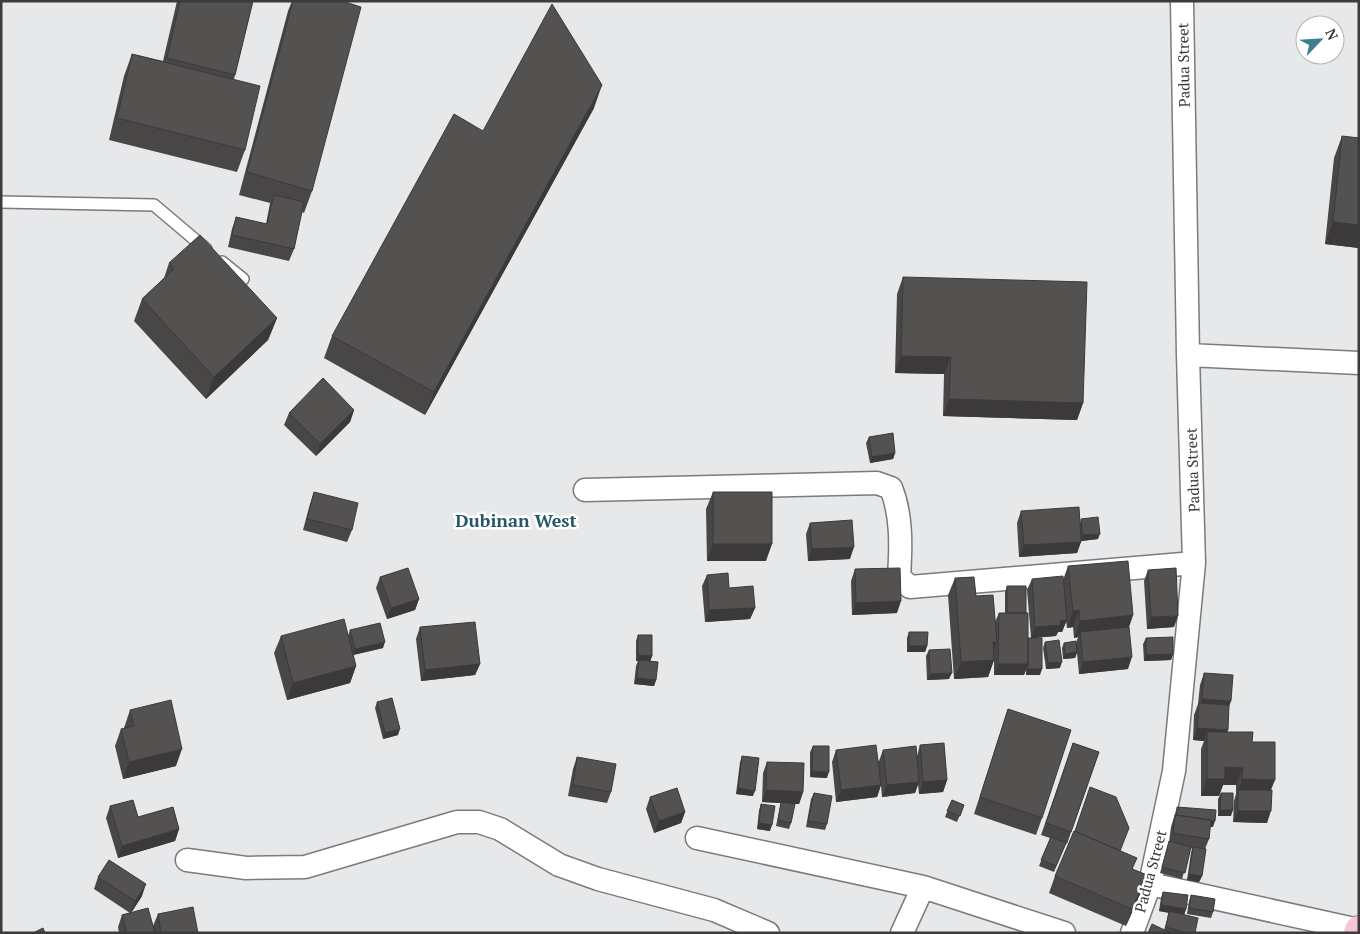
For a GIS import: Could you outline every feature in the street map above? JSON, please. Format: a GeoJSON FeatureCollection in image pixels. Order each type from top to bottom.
{"type":"FeatureCollection","features":[{"type":"Feature","properties":{"kind":"street","name":"Padua Street"},"geometry":{"type":"LineString","coordinates":[[1132,933],[1150,884],[1174,771],[1194,563],[1188,355],[1182,1]]}},
{"type":"Feature","properties":{"kind":"street"},"geometry":{"type":"LineString","coordinates":[[1188,355],[1359,362]]}},
{"type":"Feature","properties":{"kind":"street"},"geometry":{"type":"LineString","coordinates":[[585,490],[877,483],[891,488],[898,504],[901,553],[900,577],[910,587],[1194,563]]}},
{"type":"Feature","properties":{"kind":"street"},"geometry":{"type":"LineString","coordinates":[[187,860],[246,868],[305,867],[457,822],[479,822],[500,828],[559,865],[598,879],[714,910],[768,933]]}},
{"type":"Feature","properties":{"kind":"street"},"geometry":{"type":"LineString","coordinates":[[698,838],[923,887],[1064,933]]}},
{"type":"Feature","properties":{"kind":"street"},"geometry":{"type":"LineString","coordinates":[[1150,884],[1358,931]]}},
{"type":"Feature","properties":{"kind":"street"},"geometry":{"type":"LineString","coordinates":[[902,933],[923,887]]}},
{"type":"Feature","properties":{"kind":"lane"},"geometry":{"type":"LineString","coordinates":[[1,202],[154,205],[243,279]]}},
{"type":"Feature","properties":{"kind":"building"},"geometry":{"type":"Polygon","coordinates":[[[180,1],[253,1],[235,75],[167,58],[180,1]]]}},
{"type":"Feature","properties":{"kind":"building"},"geometry":{"type":"Polygon","coordinates":[[[293,1],[342,1],[361,7],[312,191],[247,172],[293,1]]]}},
{"type":"Feature","properties":{"kind":"building"},"geometry":{"type":"Polygon","coordinates":[[[552,4],[602,85],[434,392],[332,336],[454,114],[483,131],[552,4]]]}},
{"type":"Feature","properties":{"kind":"building"},"geometry":{"type":"Polygon","coordinates":[[[132,54],[260,86],[245,150],[117,118],[132,54]]]}},
{"type":"Feature","properties":{"kind":"building"},"geometry":{"type":"Polygon","coordinates":[[[1342,136],[1359,138],[1359,225],[1333,222],[1342,136]]]}},
{"type":"Feature","properties":{"kind":"building"},"geometry":{"type":"Polygon","coordinates":[[[274,195],[304,202],[294,249],[232,235],[236,217],[267,224],[274,195]]]}},
{"type":"Feature","properties":{"kind":"building"},"geometry":{"type":"Polygon","coordinates":[[[200,235],[277,318],[214,377],[142,299],[174,269],[169,263],[200,235]]]}},
{"type":"Feature","properties":{"kind":"building"},"geometry":{"type":"Polygon","coordinates":[[[903,277],[1087,282],[1083,403],[949,399],[951,357],[901,356],[903,277]]]}},
{"type":"Feature","properties":{"kind":"building"},"geometry":{"type":"Polygon","coordinates":[[[323,378],[354,410],[320,444],[289,413],[323,378]]]}},
{"type":"Feature","properties":{"kind":"building"},"geometry":{"type":"Polygon","coordinates":[[[893,433],[895,453],[872,457],[869,437],[893,433]]]}},
{"type":"Feature","properties":{"kind":"building"},"geometry":{"type":"Polygon","coordinates":[[[314,492],[358,503],[352,530],[307,519],[314,492]]]}},
{"type":"Feature","properties":{"kind":"building"},"geometry":{"type":"Polygon","coordinates":[[[713,492],[772,492],[772,544],[713,544],[713,492]]]}},
{"type":"Feature","properties":{"kind":"building"},"geometry":{"type":"Polygon","coordinates":[[[1079,507],[1081,542],[1024,545],[1021,511],[1079,507]]]}},
{"type":"Feature","properties":{"kind":"building"},"geometry":{"type":"Polygon","coordinates":[[[1098,517],[1100,534],[1083,535],[1081,519],[1098,517]]]}},
{"type":"Feature","properties":{"kind":"building"},"geometry":{"type":"Polygon","coordinates":[[[852,520],[854,547],[812,549],[810,523],[852,520]]]}},
{"type":"Feature","properties":{"kind":"building"},"geometry":{"type":"Polygon","coordinates":[[[1128,561],[1133,615],[1080,621],[1079,610],[1073,611],[1068,566],[1128,561]]]}},
{"type":"Feature","properties":{"kind":"building"},"geometry":{"type":"Polygon","coordinates":[[[408,568],[419,599],[391,608],[380,577],[408,568]]]}},
{"type":"Feature","properties":{"kind":"building"},"geometry":{"type":"Polygon","coordinates":[[[900,568],[901,601],[856,603],[855,569],[900,568]]]}},
{"type":"Feature","properties":{"kind":"building"},"geometry":{"type":"Polygon","coordinates":[[[1176,568],[1178,616],[1151,617],[1148,570],[1176,568]]]}},
{"type":"Feature","properties":{"kind":"building"},"geometry":{"type":"Polygon","coordinates":[[[728,573],[729,588],[753,586],[755,608],[709,610],[707,575],[728,573]]]}},
{"type":"Feature","properties":{"kind":"building"},"geometry":{"type":"Polygon","coordinates":[[[1063,576],[1067,620],[1060,621],[1061,625],[1035,627],[1032,579],[1063,576]]]}},
{"type":"Feature","properties":{"kind":"building"},"geometry":{"type":"Polygon","coordinates":[[[974,577],[976,596],[993,595],[997,642],[993,642],[994,660],[961,662],[955,578],[974,577]]]}},
{"type":"Feature","properties":{"kind":"building"},"geometry":{"type":"Polygon","coordinates":[[[1007,586],[1026,586],[1026,613],[1007,613],[1007,586]]]}},
{"type":"Feature","properties":{"kind":"building"},"geometry":{"type":"Polygon","coordinates":[[[999,613],[1028,613],[1028,664],[998,664],[999,613]]]}},
{"type":"Feature","properties":{"kind":"building"},"geometry":{"type":"Polygon","coordinates":[[[344,619],[356,666],[293,683],[281,636],[344,619]]]}},
{"type":"Feature","properties":{"kind":"building"},"geometry":{"type":"Polygon","coordinates":[[[475,622],[480,664],[425,670],[420,627],[475,622]]]}},
{"type":"Feature","properties":{"kind":"building"},"geometry":{"type":"Polygon","coordinates":[[[380,623],[385,642],[355,649],[350,630],[380,623]]]}},
{"type":"Feature","properties":{"kind":"building"},"geometry":{"type":"Polygon","coordinates":[[[1129,627],[1132,657],[1083,662],[1080,632],[1129,627]]]}},
{"type":"Feature","properties":{"kind":"building"},"geometry":{"type":"Polygon","coordinates":[[[909,632],[928,632],[927,646],[909,646],[909,632]]]}},
{"type":"Feature","properties":{"kind":"building"},"geometry":{"type":"Polygon","coordinates":[[[638,635],[652,635],[652,656],[638,655],[638,635]]]}},
{"type":"Feature","properties":{"kind":"building"},"geometry":{"type":"Polygon","coordinates":[[[1173,637],[1173,654],[1146,655],[1146,638],[1173,637]]]}},
{"type":"Feature","properties":{"kind":"building"},"geometry":{"type":"Polygon","coordinates":[[[1028,638],[1042,638],[1042,669],[1028,669],[1028,638]]]}},
{"type":"Feature","properties":{"kind":"building"},"geometry":{"type":"Polygon","coordinates":[[[1059,640],[1062,662],[1048,663],[1045,642],[1059,640]]]}},
{"type":"Feature","properties":{"kind":"building"},"geometry":{"type":"Polygon","coordinates":[[[1076,641],[1077,652],[1065,654],[1064,643],[1076,641]]]}},
{"type":"Feature","properties":{"kind":"building"},"geometry":{"type":"Polygon","coordinates":[[[950,649],[952,673],[930,674],[929,650],[950,649]]]}},
{"type":"Feature","properties":{"kind":"building"},"geometry":{"type":"Polygon","coordinates":[[[639,660],[658,662],[656,680],[637,678],[639,660]]]}},
{"type":"Feature","properties":{"kind":"building"},"geometry":{"type":"Polygon","coordinates":[[[1204,673],[1233,675],[1231,701],[1202,699],[1204,673]]]}},
{"type":"Feature","properties":{"kind":"building"},"geometry":{"type":"Polygon","coordinates":[[[392,698],[400,729],[385,733],[377,702],[392,698]]]}},
{"type":"Feature","properties":{"kind":"building"},"geometry":{"type":"Polygon","coordinates":[[[171,700],[182,749],[129,762],[121,729],[134,726],[130,710],[171,700]]]}},
{"type":"Feature","properties":{"kind":"building"},"geometry":{"type":"Polygon","coordinates":[[[1199,703],[1229,705],[1228,730],[1197,728],[1199,703]]]}},
{"type":"Feature","properties":{"kind":"building"},"geometry":{"type":"Polygon","coordinates":[[[1008,709],[1071,730],[1042,818],[980,797],[1008,709]]]}},
{"type":"Feature","properties":{"kind":"building"},"geometry":{"type":"Polygon","coordinates":[[[1207,732],[1253,732],[1252,742],[1275,742],[1275,780],[1242,779],[1243,768],[1225,767],[1225,779],[1207,779],[1207,732]]]}},
{"type":"Feature","properties":{"kind":"building"},"geometry":{"type":"Polygon","coordinates":[[[944,743],[947,780],[923,782],[920,745],[944,743]]]}},
{"type":"Feature","properties":{"kind":"building"},"geometry":{"type":"Polygon","coordinates":[[[1073,743],[1099,752],[1071,832],[1046,823],[1073,743]]]}},
{"type":"Feature","properties":{"kind":"building"},"geometry":{"type":"Polygon","coordinates":[[[876,745],[881,785],[841,790],[836,750],[876,745]]]}},
{"type":"Feature","properties":{"kind":"building"},"geometry":{"type":"Polygon","coordinates":[[[813,746],[829,746],[829,772],[812,771],[813,746]]]}},
{"type":"Feature","properties":{"kind":"building"},"geometry":{"type":"Polygon","coordinates":[[[916,746],[919,782],[887,785],[883,750],[916,746]]]}},
{"type":"Feature","properties":{"kind":"building"},"geometry":{"type":"Polygon","coordinates":[[[742,756],[759,758],[755,791],[738,788],[742,756]]]}},
{"type":"Feature","properties":{"kind":"building"},"geometry":{"type":"Polygon","coordinates":[[[577,757],[616,764],[611,792],[573,785],[577,757]]]}},
{"type":"Feature","properties":{"kind":"building"},"geometry":{"type":"Polygon","coordinates":[[[767,762],[804,763],[803,792],[766,790],[767,762]]]}},
{"type":"Feature","properties":{"kind":"building"},"geometry":{"type":"Polygon","coordinates":[[[1090,787],[1116,797],[1129,828],[1120,851],[1075,831],[1090,787]]]}},
{"type":"Feature","properties":{"kind":"building"},"geometry":{"type":"Polygon","coordinates":[[[677,788],[685,812],[659,821],[650,797],[677,788]]]}},
{"type":"Feature","properties":{"kind":"building"},"geometry":{"type":"Polygon","coordinates":[[[1238,790],[1272,790],[1271,811],[1238,811],[1238,790]]]}},
{"type":"Feature","properties":{"kind":"building"},"geometry":{"type":"Polygon","coordinates":[[[814,793],[832,796],[827,824],[808,821],[814,793]]]}},
{"type":"Feature","properties":{"kind":"building"},"geometry":{"type":"Polygon","coordinates":[[[1221,793],[1233,793],[1233,810],[1220,810],[1221,793]]]}},
{"type":"Feature","properties":{"kind":"building"},"geometry":{"type":"Polygon","coordinates":[[[133,800],[138,817],[173,807],[179,829],[122,846],[110,806],[133,800]]]}},
{"type":"Feature","properties":{"kind":"building"},"geometry":{"type":"Polygon","coordinates":[[[952,800],[964,805],[960,816],[947,811],[952,800]]]}},
{"type":"Feature","properties":{"kind":"building"},"geometry":{"type":"Polygon","coordinates":[[[781,802],[795,804],[791,823],[778,820],[781,802]]]}},
{"type":"Feature","properties":{"kind":"building"},"geometry":{"type":"Polygon","coordinates":[[[761,804],[775,806],[772,825],[759,823],[761,804]]]}},
{"type":"Feature","properties":{"kind":"building"},"geometry":{"type":"Polygon","coordinates":[[[1177,807],[1216,810],[1215,821],[1177,815],[1177,807]]]}},
{"type":"Feature","properties":{"kind":"building"},"geometry":{"type":"Polygon","coordinates":[[[1175,815],[1211,820],[1209,839],[1173,833],[1175,815]]]}},
{"type":"Feature","properties":{"kind":"building"},"geometry":{"type":"Polygon","coordinates":[[[1074,831],[1137,858],[1132,869],[1147,875],[1132,909],[1055,876],[1074,831]]]}},
{"type":"Feature","properties":{"kind":"building"},"geometry":{"type":"Polygon","coordinates":[[[1051,837],[1066,843],[1056,866],[1041,860],[1051,837]]]}},
{"type":"Feature","properties":{"kind":"building"},"geometry":{"type":"Polygon","coordinates":[[[1169,841],[1191,847],[1185,873],[1162,867],[1169,841]]]}},
{"type":"Feature","properties":{"kind":"building"},"geometry":{"type":"Polygon","coordinates":[[[1193,847],[1206,849],[1202,876],[1189,874],[1193,847]]]}},
{"type":"Feature","properties":{"kind":"building"},"geometry":{"type":"Polygon","coordinates":[[[109,860],[146,884],[135,901],[98,877],[109,860]]]}},
{"type":"Feature","properties":{"kind":"building"},"geometry":{"type":"Polygon","coordinates":[[[1163,892],[1188,895],[1186,909],[1161,905],[1163,892]]]}},
{"type":"Feature","properties":{"kind":"building"},"geometry":{"type":"Polygon","coordinates":[[[1191,895],[1215,899],[1213,912],[1189,908],[1191,895]]]}},
{"type":"Feature","properties":{"kind":"building"},"geometry":{"type":"Polygon","coordinates":[[[193,907],[198,933],[161,933],[158,914],[193,907]]]}},
{"type":"Feature","properties":{"kind":"building"},"geometry":{"type":"Polygon","coordinates":[[[148,908],[155,933],[127,933],[122,915],[148,908]]]}},
{"type":"Feature","properties":{"kind":"building"},"geometry":{"type":"Polygon","coordinates":[[[1169,911],[1198,918],[1195,933],[1187,933],[1166,927],[1169,911]]]}},
{"type":"Feature","properties":{"kind":"building"},"geometry":{"type":"Polygon","coordinates":[[[1152,924],[1171,933],[1148,933],[1152,924]]]}},
{"type":"Feature","properties":{"kind":"building"},"geometry":{"type":"Polygon","coordinates":[[[43,928],[45,933],[33,933],[43,928]]]}},
{"type":"Feature","properties":{"kind":"district","name":"Dubinan West"},"geometry":{"type":"Point","coordinates":[516,520]}}]}
